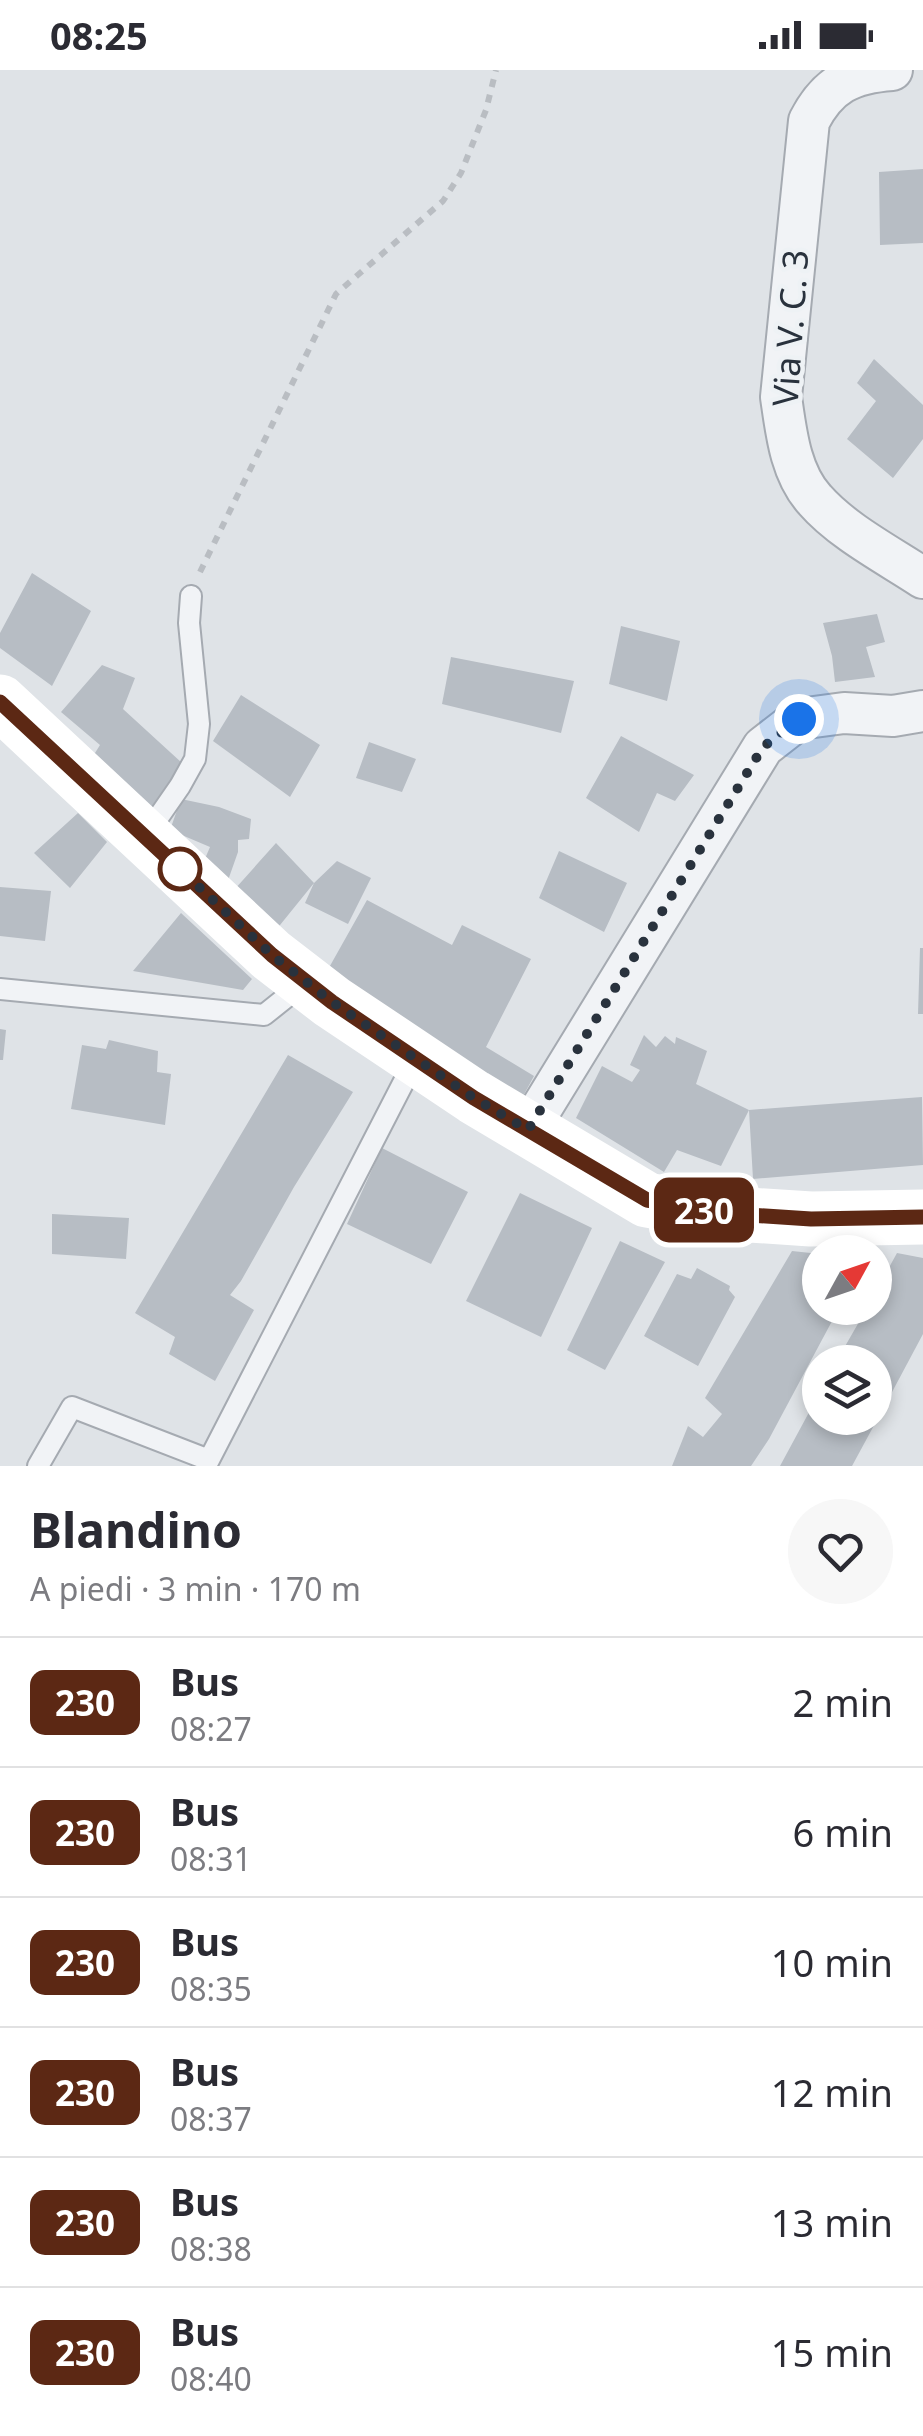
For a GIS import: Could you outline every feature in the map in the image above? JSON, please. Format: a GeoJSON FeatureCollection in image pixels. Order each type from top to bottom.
{"type":"FeatureCollection","features":[{"type":"Feature","properties":{"kind":"main road"},"geometry":{"type":"LineString","coordinates":[[0,702],[272,955],[306,982],[474,1098],[647,1200],[719,1213],[811,1219],[923,1217]]}},
{"type":"Feature","properties":{"kind":"street","name":"Via V. C. 3"},"geometry":{"type":"LineString","coordinates":[[892,70],[847,80],[820,100],[810,121],[781,396],[786,435],[796,468],[812,498],[839,522],[923,578]]}},
{"type":"Feature","properties":{"kind":"street"},"geometry":{"type":"LineString","coordinates":[[528,1130],[763,747],[799,719],[844,713],[893,716],[923,711]]}},
{"type":"Feature","properties":{"kind":"lane"},"geometry":{"type":"LineString","coordinates":[[145,837],[196,760],[199,724],[190,596]]}},
{"type":"Feature","properties":{"kind":"lane"},"geometry":{"type":"LineString","coordinates":[[0,989],[264,1014],[306,982]]}},
{"type":"Feature","properties":{"kind":"lane"},"geometry":{"type":"LineString","coordinates":[[38,1466],[72,1407],[209,1460],[416,1058]]}},
{"type":"Feature","properties":{"kind":"path"},"geometry":{"type":"LineString","coordinates":[[207,556],[336,294],[443,201],[461,174],[486,110],[496,70]]}},
{"type":"Feature","properties":{"kind":"building"},"geometry":{"type":"Polygon","coordinates":[[[923,169],[923,243],[880,245],[879,172],[923,169]]]}},
{"type":"Feature","properties":{"kind":"building"},"geometry":{"type":"Polygon","coordinates":[[[874,359],[923,405],[923,439],[893,478],[847,439],[876,401],[857,383],[874,359]]]}},
{"type":"Feature","properties":{"kind":"building"},"geometry":{"type":"Polygon","coordinates":[[[32,573],[91,611],[52,686],[0,648],[0,633],[32,573]]]}},
{"type":"Feature","properties":{"kind":"building"},"geometry":{"type":"Polygon","coordinates":[[[877,614],[885,642],[866,647],[875,677],[835,682],[823,623],[877,614]]]}},
{"type":"Feature","properties":{"kind":"building"},"geometry":{"type":"Polygon","coordinates":[[[621,626],[680,641],[667,701],[609,684],[621,626]]]}},
{"type":"Feature","properties":{"kind":"building"},"geometry":{"type":"Polygon","coordinates":[[[451,657],[574,681],[561,733],[442,704],[451,657]]]}},
{"type":"Feature","properties":{"kind":"building"},"geometry":{"type":"Polygon","coordinates":[[[102,665],[135,678],[123,709],[182,763],[165,796],[149,816],[90,761],[100,745],[61,712],[102,665]]]}},
{"type":"Feature","properties":{"kind":"building"},"geometry":{"type":"Polygon","coordinates":[[[241,695],[320,745],[290,797],[213,741],[241,695]]]}},
{"type":"Feature","properties":{"kind":"building"},"geometry":{"type":"Polygon","coordinates":[[[621,736],[694,775],[675,801],[657,793],[639,832],[586,798],[621,736]]]}},
{"type":"Feature","properties":{"kind":"building"},"geometry":{"type":"Polygon","coordinates":[[[369,742],[416,759],[402,792],[356,778],[369,742]]]}},
{"type":"Feature","properties":{"kind":"building"},"geometry":{"type":"Polygon","coordinates":[[[181,799],[251,819],[249,839],[238,840],[238,852],[226,886],[204,861],[210,847],[170,830],[181,799]]]}},
{"type":"Feature","properties":{"kind":"building"},"geometry":{"type":"Polygon","coordinates":[[[78,813],[107,842],[70,888],[34,853],[78,813]]]}},
{"type":"Feature","properties":{"kind":"building"},"geometry":{"type":"Polygon","coordinates":[[[276,843],[314,883],[276,930],[234,890],[276,843]]]}},
{"type":"Feature","properties":{"kind":"building"},"geometry":{"type":"Polygon","coordinates":[[[559,851],[627,883],[604,932],[539,898],[559,851]]]}},
{"type":"Feature","properties":{"kind":"building"},"geometry":{"type":"Polygon","coordinates":[[[337,861],[371,878],[348,924],[305,903],[314,883],[337,861]]]}},
{"type":"Feature","properties":{"kind":"building"},"geometry":{"type":"Polygon","coordinates":[[[0,887],[51,891],[45,941],[0,936],[0,887]]]}},
{"type":"Feature","properties":{"kind":"building"},"geometry":{"type":"Polygon","coordinates":[[[367,900],[452,945],[462,925],[531,959],[486,1047],[534,1076],[522,1098],[326,973],[367,900]]]}},
{"type":"Feature","properties":{"kind":"building"},"geometry":{"type":"Polygon","coordinates":[[[181,913],[252,979],[243,990],[133,971],[181,913]]]}},
{"type":"Feature","properties":{"kind":"building"},"geometry":{"type":"Polygon","coordinates":[[[923,948],[923,1014],[918,1014],[923,948]]]}},
{"type":"Feature","properties":{"kind":"building"},"geometry":{"type":"Polygon","coordinates":[[[0,1029],[6,1030],[3,1060],[0,1060],[0,1029]]]}},
{"type":"Feature","properties":{"kind":"building"},"geometry":{"type":"Polygon","coordinates":[[[644,1035],[656,1047],[665,1036],[675,1044],[676,1037],[707,1051],[696,1084],[749,1110],[721,1166],[677,1150],[664,1172],[576,1118],[602,1066],[632,1082],[640,1070],[630,1065],[644,1035]]]}},
{"type":"Feature","properties":{"kind":"building"},"geometry":{"type":"Polygon","coordinates":[[[109,1040],[158,1051],[157,1072],[171,1074],[165,1125],[71,1109],[82,1045],[106,1049],[109,1040]]]}},
{"type":"Feature","properties":{"kind":"building"},"geometry":{"type":"Polygon","coordinates":[[[288,1055],[353,1092],[230,1295],[254,1310],[215,1381],[169,1354],[175,1337],[135,1313],[288,1055]]]}},
{"type":"Feature","properties":{"kind":"building"},"geometry":{"type":"Polygon","coordinates":[[[922,1097],[923,1165],[753,1179],[749,1110],[922,1097]]]}},
{"type":"Feature","properties":{"kind":"building"},"geometry":{"type":"Polygon","coordinates":[[[382,1148],[468,1192],[431,1264],[347,1224],[382,1148]]]}},
{"type":"Feature","properties":{"kind":"building"},"geometry":{"type":"Polygon","coordinates":[[[520,1193],[592,1228],[541,1337],[466,1301],[520,1193]]]}},
{"type":"Feature","properties":{"kind":"building"},"geometry":{"type":"Polygon","coordinates":[[[52,1214],[129,1218],[126,1259],[52,1254],[52,1214]]]}},
{"type":"Feature","properties":{"kind":"building"},"geometry":{"type":"Polygon","coordinates":[[[620,1241],[665,1262],[605,1370],[567,1350],[620,1241]]]}},
{"type":"Feature","properties":{"kind":"building"},"geometry":{"type":"Polygon","coordinates":[[[792,1251],[802,1252],[802,1325],[830,1325],[819,1345],[802,1345],[802,1377],[751,1466],[672,1466],[688,1426],[703,1437],[722,1414],[705,1398],[792,1251]]]}},
{"type":"Feature","properties":{"kind":"building"},"geometry":{"type":"Polygon","coordinates":[[[897,1253],[923,1258],[923,1334],[892,1392],[892,1345],[846,1345],[857,1325],[892,1325],[892,1262],[897,1253]]]}},
{"type":"Feature","properties":{"kind":"building"},"geometry":{"type":"Polygon","coordinates":[[[697,1268],[730,1286],[735,1297],[698,1366],[644,1336],[677,1274],[691,1279],[697,1268]]]}},
{"type":"Feature","properties":{"kind":"building"},"geometry":{"type":"Polygon","coordinates":[[[802,1425],[802,1435],[869,1435],[852,1466],[780,1466],[802,1425]]]}},
{"type":"Feature","properties":{"kind":"bus line","name":"230"},"geometry":{"type":"LineString","coordinates":[[0,702],[272,955],[332,1002],[474,1098],[647,1200],[719,1213],[811,1219],[923,1217]]}},
{"type":"Feature","properties":{"kind":"route"},"geometry":{"type":"LineString","coordinates":[[180,869],[170,860],[272,955],[332,1002],[528,1130],[763,747],[799,719]]}}]}
